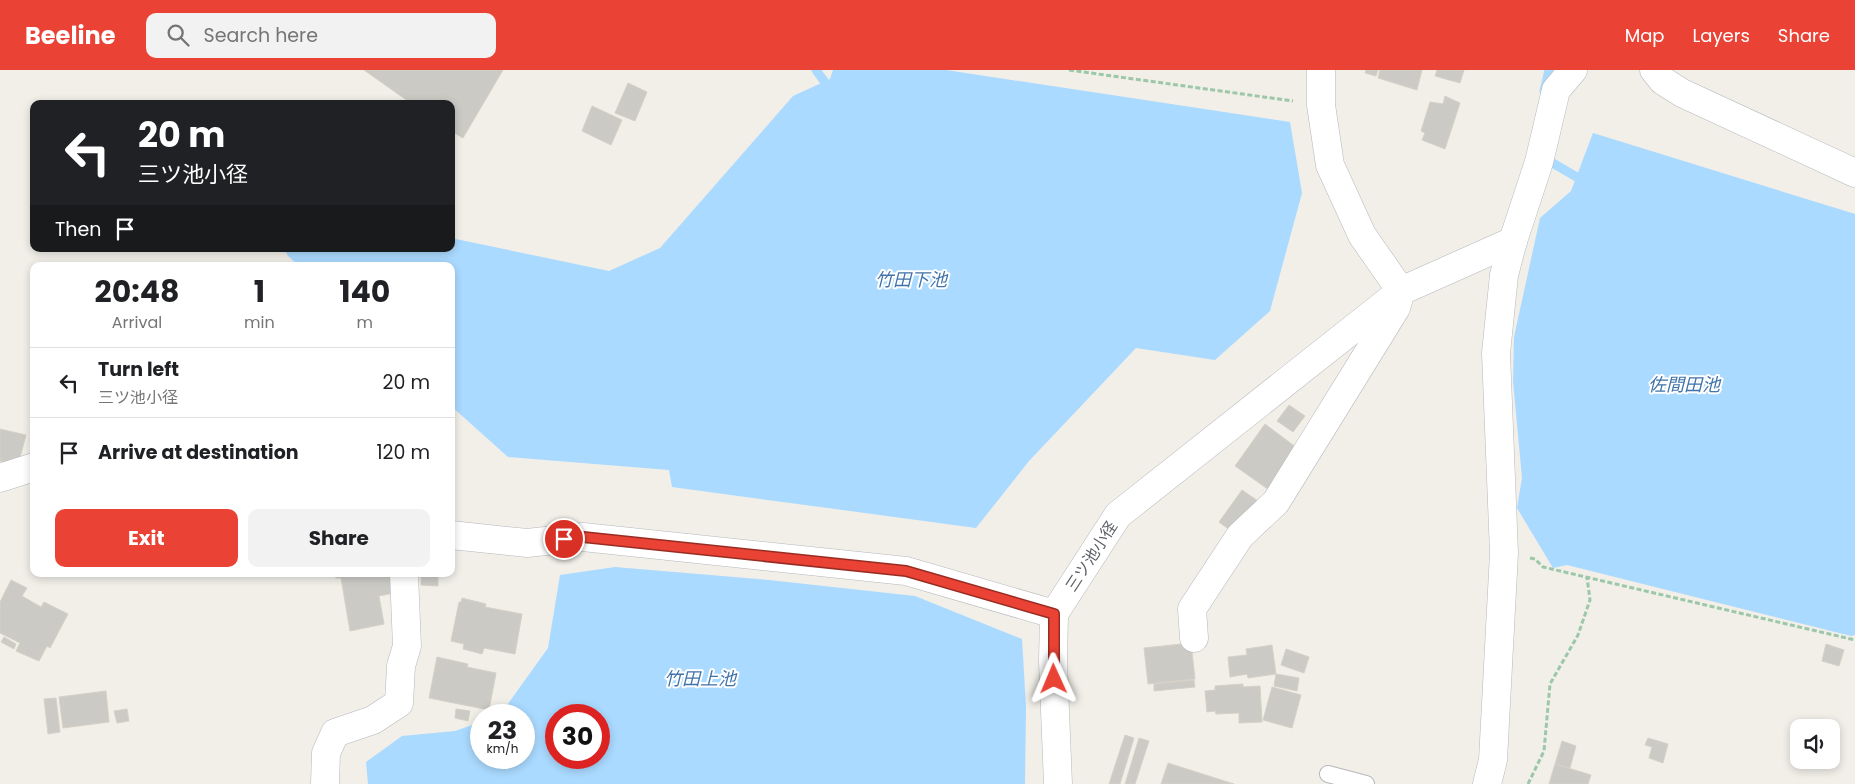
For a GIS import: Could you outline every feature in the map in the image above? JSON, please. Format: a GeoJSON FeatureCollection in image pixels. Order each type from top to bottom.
{"type":"FeatureCollection","features":[{"type":"Feature","properties":{"kind":"street"},"geometry":{"type":"LineString","coordinates":[[1194,638],[1192,609],[1240,536],[1276,502],[1396,308],[1401,291],[1362,235],[1330,164],[1321,105],[1321,70]]}},
{"type":"Feature","properties":{"kind":"street"},"geometry":{"type":"LineString","coordinates":[[1487,784],[1493,760],[1504,553],[1496,353],[1504,275],[1540,156],[1556,90],[1573,70]]}},
{"type":"Feature","properties":{"kind":"street"},"geometry":{"type":"LineString","coordinates":[[1654,70],[1663,81],[1682,93],[1855,173]]}},
{"type":"Feature","properties":{"kind":"street","name":"三ツ池小径"},"geometry":{"type":"LineString","coordinates":[[1054,614],[1118,515],[1401,291],[1513,241]]}},
{"type":"Feature","properties":{"kind":"street"},"geometry":{"type":"LineString","coordinates":[[0,478],[30,468]]}},
{"type":"Feature","properties":{"kind":"street"},"geometry":{"type":"LineString","coordinates":[[455,535],[526,542],[583,537],[906,571],[1054,614],[1053,662],[1058,784]]}},
{"type":"Feature","properties":{"kind":"street"},"geometry":{"type":"LineString","coordinates":[[325,784],[326,752],[335,733],[373,720],[398,703],[401,666],[407,646],[404,577]]}},
{"type":"Feature","properties":{"kind":"lane"},"geometry":{"type":"LineString","coordinates":[[1328,774],[1366,784]]}},
{"type":"Feature","properties":{"kind":"path"},"geometry":{"type":"LineString","coordinates":[[1069,70],[1321,105]]}},
{"type":"Feature","properties":{"kind":"path"},"geometry":{"type":"LineString","coordinates":[[1504,553],[1536,559],[1543,567],[1855,640]]}},
{"type":"Feature","properties":{"kind":"path"},"geometry":{"type":"LineString","coordinates":[[1528,784],[1544,751],[1550,684],[1578,635],[1590,600],[1588,577]]}},
{"type":"Feature","properties":{"kind":"water","name":"竹田下池"},"geometry":{"type":"Polygon","coordinates":[[[833,70],[946,70],[1290,122],[1302,193],[1270,311],[1215,360],[1136,348],[1029,461],[976,528],[672,487],[669,470],[508,457],[455,410],[455,262],[295,262],[286,252],[455,252],[455,239],[609,271],[660,248],[793,96],[830,79],[833,70]]]}},
{"type":"Feature","properties":{"kind":"water","name":"佐間田池"},"geometry":{"type":"Polygon","coordinates":[[[1593,133],[1855,214],[1855,635],[1851,636],[1567,565],[1553,568],[1517,508],[1522,478],[1513,381],[1514,337],[1540,218],[1571,191],[1593,133]]]}},
{"type":"Feature","properties":{"kind":"water","name":"竹田上池"},"geometry":{"type":"Polygon","coordinates":[[[615,567],[769,580],[915,596],[1022,639],[1026,706],[1025,784],[368,784],[366,762],[402,736],[455,731],[470,726],[470,769],[535,769],[535,704],[508,704],[548,648],[560,575],[615,567]]]}},
{"type":"Feature","properties":{"kind":"building"},"geometry":{"type":"Polygon","coordinates":[[[364,70],[503,70],[463,138],[455,133],[455,100],[406,100],[364,70]]]}},
{"type":"Feature","properties":{"kind":"building"},"geometry":{"type":"Polygon","coordinates":[[[1366,70],[1378,70],[1376,76],[1365,73],[1366,70]]]}},
{"type":"Feature","properties":{"kind":"building"},"geometry":{"type":"Polygon","coordinates":[[[1380,70],[1422,70],[1417,90],[1378,78],[1380,70]]]}},
{"type":"Feature","properties":{"kind":"building"},"geometry":{"type":"Polygon","coordinates":[[[1437,70],[1464,70],[1460,83],[1435,76],[1437,70]]]}},
{"type":"Feature","properties":{"kind":"building"},"geometry":{"type":"Polygon","coordinates":[[[628,83],[647,92],[635,121],[615,113],[628,83]]]}},
{"type":"Feature","properties":{"kind":"building"},"geometry":{"type":"Polygon","coordinates":[[[1445,96],[1460,103],[1445,149],[1422,140],[1425,133],[1421,131],[1430,102],[1443,104],[1445,96]]]}},
{"type":"Feature","properties":{"kind":"building"},"geometry":{"type":"Polygon","coordinates":[[[592,106],[622,120],[611,145],[582,131],[592,106]]]}},
{"type":"Feature","properties":{"kind":"building"},"geometry":{"type":"Polygon","coordinates":[[[1289,405],[1305,416],[1293,432],[1277,421],[1289,405]]]}},
{"type":"Feature","properties":{"kind":"building"},"geometry":{"type":"Polygon","coordinates":[[[1265,424],[1301,451],[1272,492],[1235,466],[1265,424]]]}},
{"type":"Feature","properties":{"kind":"building"},"geometry":{"type":"Polygon","coordinates":[[[0,429],[26,435],[18,465],[0,461],[0,429]]]}},
{"type":"Feature","properties":{"kind":"building"},"geometry":{"type":"Polygon","coordinates":[[[1242,490],[1261,503],[1238,536],[1219,522],[1242,490]]]}},
{"type":"Feature","properties":{"kind":"building"},"geometry":{"type":"Polygon","coordinates":[[[396,577],[399,592],[379,596],[384,624],[350,631],[341,578],[336,578],[396,577]]]}},
{"type":"Feature","properties":{"kind":"building"},"geometry":{"type":"Polygon","coordinates":[[[421,577],[438,577],[438,586],[421,585],[421,577]]]}},
{"type":"Feature","properties":{"kind":"building"},"geometry":{"type":"Polygon","coordinates":[[[11,580],[27,588],[22,596],[41,607],[44,602],[68,614],[50,648],[47,646],[39,661],[16,651],[20,643],[0,633],[0,602],[11,580]]]}},
{"type":"Feature","properties":{"kind":"building"},"geometry":{"type":"Polygon","coordinates":[[[462,598],[486,604],[485,607],[522,614],[515,654],[484,648],[482,654],[463,649],[464,644],[451,641],[459,602],[461,602],[462,598]]]}},
{"type":"Feature","properties":{"kind":"building"},"geometry":{"type":"Polygon","coordinates":[[[4,637],[16,644],[14,649],[1,642],[4,637]]]}},
{"type":"Feature","properties":{"kind":"building"},"geometry":{"type":"Polygon","coordinates":[[[1191,643],[1195,679],[1148,684],[1144,648],[1191,643]]]}},
{"type":"Feature","properties":{"kind":"building"},"geometry":{"type":"Polygon","coordinates":[[[1826,644],[1844,650],[1839,666],[1822,661],[1826,644]]]}},
{"type":"Feature","properties":{"kind":"building"},"geometry":{"type":"Polygon","coordinates":[[[1272,645],[1276,674],[1248,678],[1247,674],[1230,677],[1228,657],[1247,655],[1246,649],[1272,645]]]}},
{"type":"Feature","properties":{"kind":"building"},"geometry":{"type":"Polygon","coordinates":[[[1286,649],[1309,657],[1304,673],[1281,665],[1286,649]]]}},
{"type":"Feature","properties":{"kind":"building"},"geometry":{"type":"Polygon","coordinates":[[[437,657],[468,664],[467,667],[496,673],[490,704],[470,704],[470,706],[429,698],[437,657]]]}},
{"type":"Feature","properties":{"kind":"building"},"geometry":{"type":"Polygon","coordinates":[[[1276,674],[1299,678],[1297,691],[1274,686],[1276,674]]]}},
{"type":"Feature","properties":{"kind":"building"},"geometry":{"type":"Polygon","coordinates":[[[1194,680],[1195,687],[1154,691],[1154,684],[1194,680]]]}},
{"type":"Feature","properties":{"kind":"building"},"geometry":{"type":"Polygon","coordinates":[[[1243,684],[1243,687],[1260,686],[1262,722],[1239,723],[1239,713],[1216,714],[1215,711],[1207,712],[1205,691],[1215,690],[1215,686],[1243,684]]]}},
{"type":"Feature","properties":{"kind":"building"},"geometry":{"type":"Polygon","coordinates":[[[1272,687],[1301,695],[1292,728],[1263,720],[1272,687]]]}},
{"type":"Feature","properties":{"kind":"building"},"geometry":{"type":"Polygon","coordinates":[[[106,691],[109,722],[63,728],[59,697],[106,691]]]}},
{"type":"Feature","properties":{"kind":"building"},"geometry":{"type":"Polygon","coordinates":[[[56,698],[60,732],[48,734],[44,699],[56,698]]]}},
{"type":"Feature","properties":{"kind":"building"},"geometry":{"type":"Polygon","coordinates":[[[127,709],[129,721],[117,723],[114,711],[127,709]]]}},
{"type":"Feature","properties":{"kind":"building"},"geometry":{"type":"Polygon","coordinates":[[[456,709],[470,711],[468,721],[455,718],[456,709]]]}},
{"type":"Feature","properties":{"kind":"building"},"geometry":{"type":"Polygon","coordinates":[[[1125,735],[1134,738],[1120,784],[1109,784],[1125,735]]]}},
{"type":"Feature","properties":{"kind":"building"},"geometry":{"type":"Polygon","coordinates":[[[1139,738],[1149,741],[1135,784],[1125,784],[1139,738]]]}},
{"type":"Feature","properties":{"kind":"building"},"geometry":{"type":"Polygon","coordinates":[[[1648,738],[1668,744],[1663,763],[1649,758],[1652,747],[1645,745],[1648,738]]]}},
{"type":"Feature","properties":{"kind":"building"},"geometry":{"type":"Polygon","coordinates":[[[1562,741],[1576,746],[1570,768],[1555,764],[1562,741]]]}},
{"type":"Feature","properties":{"kind":"building"},"geometry":{"type":"Polygon","coordinates":[[[1168,763],[1234,784],[1161,784],[1168,763]]]}},
{"type":"Feature","properties":{"kind":"building"},"geometry":{"type":"Polygon","coordinates":[[[1555,764],[1591,775],[1588,784],[1549,784],[1555,764]]]}},
{"type":"Feature","properties":{"kind":"waterway"},"geometry":{"type":"LineString","coordinates":[[816,70],[830,89]]}},
{"type":"Feature","properties":{"kind":"waterway"},"geometry":{"type":"LineString","coordinates":[[1544,91],[1549,70]]}},
{"type":"Feature","properties":{"kind":"waterway"},"geometry":{"type":"LineString","coordinates":[[1544,158],[1587,183]]}},
{"type":"Feature","properties":{"kind":"route"},"geometry":{"type":"LineString","coordinates":[[564,539],[583,537],[906,571],[1054,614],[1054,679]]}}]}
